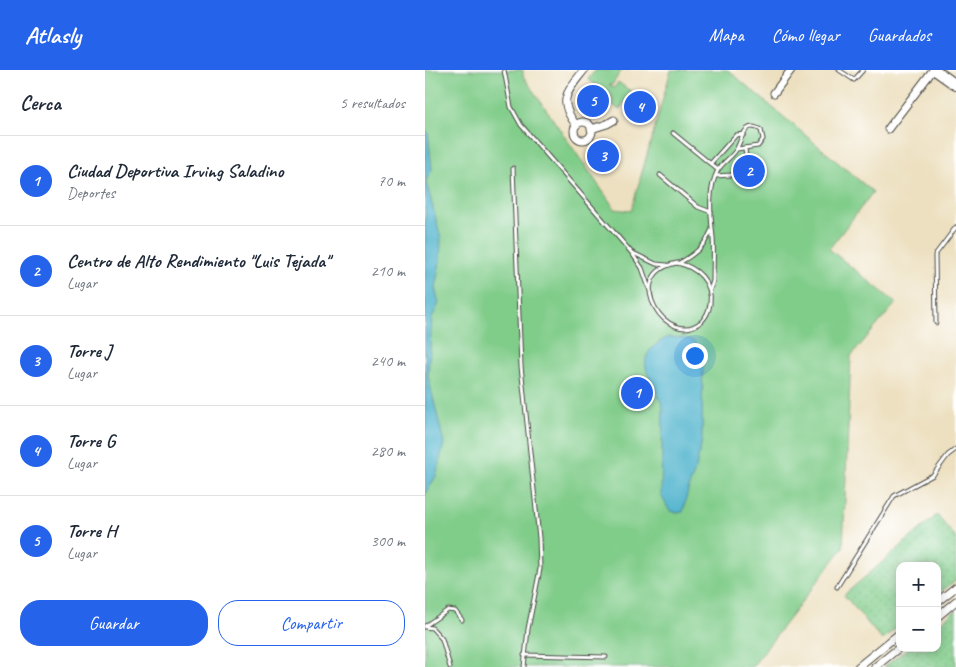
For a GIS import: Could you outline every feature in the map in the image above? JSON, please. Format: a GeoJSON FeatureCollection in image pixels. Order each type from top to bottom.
{"type":"FeatureCollection","features":[{"type":"Feature","properties":{"kind":"main road"},"geometry":{"type":"LineString","coordinates":[[934,70],[956,86]]}},
{"type":"Feature","properties":{"kind":"street"},"geometry":{"type":"LineString","coordinates":[[576,125],[565,108],[565,101],[567,94],[584,70]]}},
{"type":"Feature","properties":{"kind":"street"},"geometry":{"type":"LineString","coordinates":[[774,93],[791,70]]}},
{"type":"Feature","properties":{"kind":"street"},"geometry":{"type":"LineString","coordinates":[[888,129],[934,70]]}},
{"type":"Feature","properties":{"kind":"street"},"geometry":{"type":"LineString","coordinates":[[587,123],[591,128],[591,134],[587,139],[581,140],[575,136],[574,128],[576,125],[587,123]]}},
{"type":"Feature","properties":{"kind":"street"},"geometry":{"type":"LineString","coordinates":[[591,128],[611,124]]}},
{"type":"Feature","properties":{"kind":"street"},"geometry":{"type":"LineString","coordinates":[[941,599],[956,587]]}},
{"type":"Feature","properties":{"kind":"street"},"geometry":{"type":"LineString","coordinates":[[941,614],[956,602]]}},
{"type":"Feature","properties":{"kind":"street"},"geometry":{"type":"LineString","coordinates":[[858,667],[896,636]]}},
{"type":"Feature","properties":{"kind":"street"},"geometry":{"type":"LineString","coordinates":[[875,667],[896,650]]}},
{"type":"Feature","properties":{"kind":"lane"},"geometry":{"type":"LineString","coordinates":[[504,70],[511,107],[521,124],[631,252],[648,281],[653,306],[667,322],[682,327],[692,326],[705,318],[709,310],[710,290],[713,281],[711,188],[719,170],[737,149],[738,143],[748,128],[761,130],[763,139],[758,146],[737,149]]}},
{"type":"Feature","properties":{"kind":"lane"},"geometry":{"type":"LineString","coordinates":[[839,70],[854,80],[863,70]]}},
{"type":"Feature","properties":{"kind":"lane"},"geometry":{"type":"LineString","coordinates":[[673,133],[719,170]]}},
{"type":"Feature","properties":{"kind":"lane"},"geometry":{"type":"LineString","coordinates":[[711,163],[736,135],[744,133]]}},
{"type":"Feature","properties":{"kind":"lane"},"geometry":{"type":"LineString","coordinates":[[716,176],[731,175],[743,168],[746,163],[745,148]]}},
{"type":"Feature","properties":{"kind":"lane"},"geometry":{"type":"LineString","coordinates":[[513,168],[521,366],[540,562],[537,589],[524,655],[524,667]]}},
{"type":"Feature","properties":{"kind":"lane"},"geometry":{"type":"LineString","coordinates":[[660,175],[698,207],[711,212]]}},
{"type":"Feature","properties":{"kind":"lane"},"geometry":{"type":"LineString","coordinates":[[936,323],[935,255],[956,227]]}},
{"type":"Feature","properties":{"kind":"lane"},"geometry":{"type":"LineString","coordinates":[[631,252],[650,262],[668,265],[677,263],[702,247],[711,231]]}},
{"type":"Feature","properties":{"kind":"lane"},"geometry":{"type":"LineString","coordinates":[[677,263],[693,268],[706,282],[710,290]]}},
{"type":"Feature","properties":{"kind":"lane"},"geometry":{"type":"LineString","coordinates":[[650,291],[655,276],[668,265]]}},
{"type":"Feature","properties":{"kind":"lane"},"geometry":{"type":"LineString","coordinates":[[837,587],[894,496],[933,475],[948,455],[956,449]]}},
{"type":"Feature","properties":{"kind":"lane"},"geometry":{"type":"LineString","coordinates":[[425,626],[448,610],[455,611],[462,620]]}},
{"type":"Feature","properties":{"kind":"lane"},"geometry":{"type":"LineString","coordinates":[[425,626],[431,628],[441,639],[450,667]]}},
{"type":"Feature","properties":{"kind":"lane"},"geometry":{"type":"LineString","coordinates":[[524,655],[606,657]]}},
{"type":"Feature","properties":{"kind":"green space"},"geometry":{"type":"Polygon","coordinates":[[[425,70],[523,70],[523,76],[615,209],[631,211],[671,70],[728,70],[873,192],[829,249],[896,303],[851,356],[843,548],[752,667],[425,667],[425,70]]]}},
{"type":"Feature","properties":{"kind":"green space"},"geometry":{"type":"Polygon","coordinates":[[[596,70],[622,70],[612,85],[609,85],[614,88],[618,82],[632,92],[619,110],[613,105],[612,97],[606,90],[604,92],[588,79],[596,70]]]}},
{"type":"Feature","properties":{"kind":"green space"},"geometry":{"type":"Polygon","coordinates":[[[937,515],[956,538],[956,580],[941,592],[941,562],[896,562],[896,628],[882,640],[844,595],[937,515]]]}},
{"type":"Feature","properties":{"kind":"green space"},"geometry":{"type":"Polygon","coordinates":[[[956,610],[956,667],[884,667],[903,652],[941,652],[941,622],[956,610]]]}},
{"type":"Feature","properties":{"kind":"water"},"geometry":{"type":"Polygon","coordinates":[[[425,129],[428,133],[432,169],[426,181],[441,238],[440,262],[435,288],[439,303],[432,318],[428,376],[444,443],[436,476],[425,495],[425,129]]]}},
{"type":"Feature","properties":{"kind":"water"},"geometry":{"type":"Polygon","coordinates":[[[668,337],[692,340],[703,351],[702,440],[683,512],[677,513],[669,510],[661,495],[663,408],[646,369],[648,353],[655,345],[668,337]]]}},
{"type":"Feature","properties":{"kind":"place","name":"Torre H"},"geometry":{"type":"Point","coordinates":[593,101]}},
{"type":"Feature","properties":{"kind":"place","name":"Torre G"},"geometry":{"type":"Point","coordinates":[640,107]}},
{"type":"Feature","properties":{"kind":"place","name":"Torre J"},"geometry":{"type":"Point","coordinates":[603,156]}},
{"type":"Feature","properties":{"kind":"place","name":"Centro de Alto Rendimiento \"Luis Tejada\""},"geometry":{"type":"Point","coordinates":[749,171]}},
{"type":"Feature","properties":{"kind":"place","name":"Ciudad Deportiva Irving Saladino"},"geometry":{"type":"Point","coordinates":[637,393]}}]}
